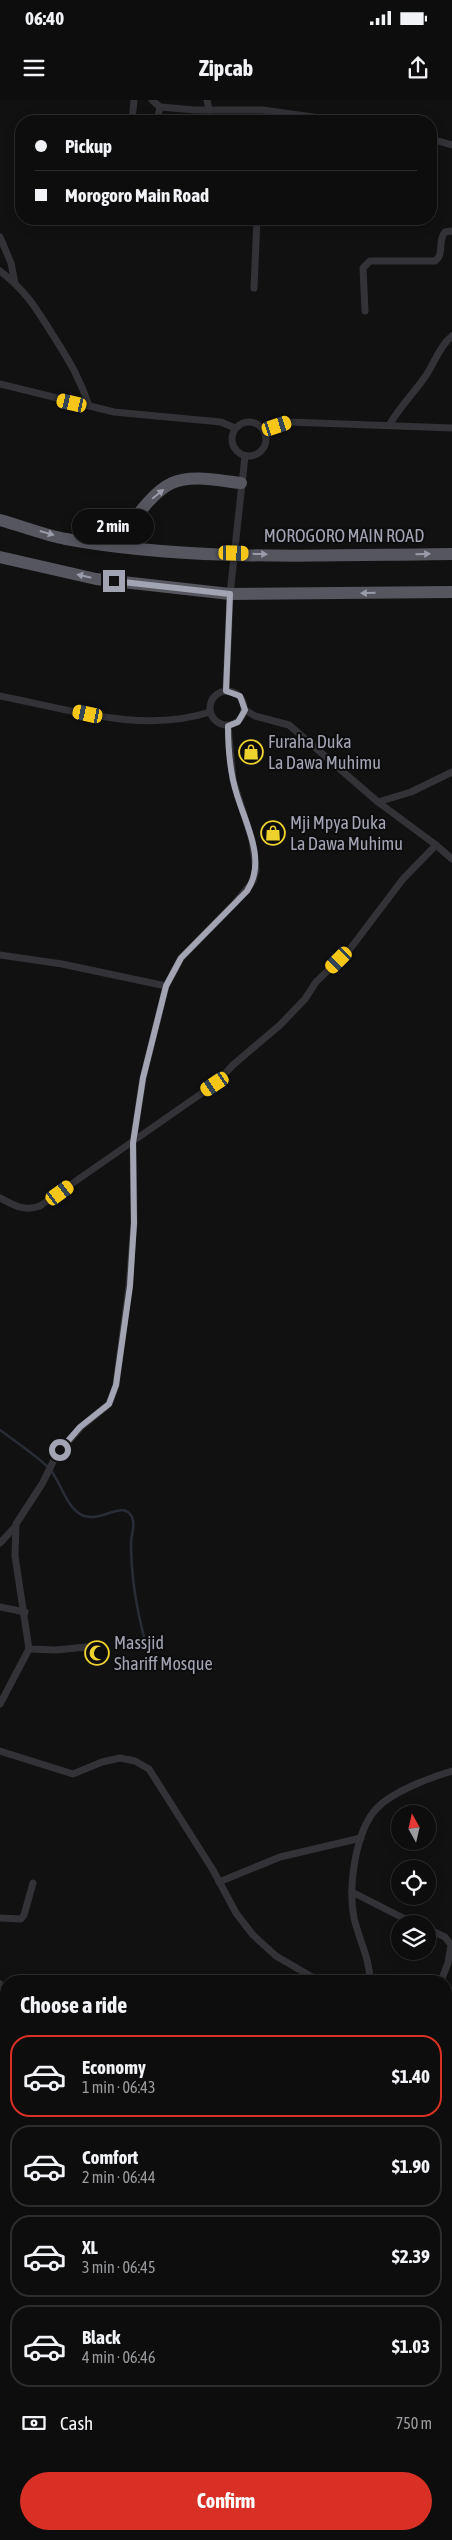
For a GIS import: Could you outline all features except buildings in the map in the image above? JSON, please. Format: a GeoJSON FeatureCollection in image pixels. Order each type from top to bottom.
{"type":"FeatureCollection","features":[{"type":"Feature","properties":{"kind":"highway"},"geometry":{"type":"LineString","coordinates":[[115,545],[151,500],[172,483],[198,479],[242,483]]}},
{"type":"Feature","properties":{"kind":"highway","name":"MOROGORO MAIN ROAD"},"geometry":{"type":"LineString","coordinates":[[0,520],[65,538],[164,552],[452,554]]}},
{"type":"Feature","properties":{"kind":"highway"},"geometry":{"type":"LineString","coordinates":[[0,557],[96,578],[230,594],[452,592]]}},
{"type":"Feature","properties":{"kind":"street"},"geometry":{"type":"LineString","coordinates":[[133,115],[134,100]]}},
{"type":"Feature","properties":{"kind":"street"},"geometry":{"type":"LineString","coordinates":[[152,100],[160,107],[209,110],[263,110],[277,115]]}},
{"type":"Feature","properties":{"kind":"street"},"geometry":{"type":"LineString","coordinates":[[207,100],[209,110]]}},
{"type":"Feature","properties":{"kind":"street"},"geometry":{"type":"LineString","coordinates":[[158,115],[160,107]]}},
{"type":"Feature","properties":{"kind":"street"},"geometry":{"type":"LineString","coordinates":[[437,141],[452,145]]}},
{"type":"Feature","properties":{"kind":"street"},"geometry":{"type":"LineString","coordinates":[[254,288],[257,225]]}},
{"type":"Feature","properties":{"kind":"street"},"geometry":{"type":"LineString","coordinates":[[365,311],[363,268],[365,263],[370,261],[435,261],[441,255],[441,236],[445,232],[452,231]]}},
{"type":"Feature","properties":{"kind":"street"},"geometry":{"type":"LineString","coordinates":[[0,237],[11,263],[15,283]]}},
{"type":"Feature","properties":{"kind":"street"},"geometry":{"type":"LineString","coordinates":[[0,271],[33,301],[80,380],[88,406]]}},
{"type":"Feature","properties":{"kind":"street"},"geometry":{"type":"LineString","coordinates":[[390,424],[398,410],[425,377],[440,349],[452,336]]}},
{"type":"Feature","properties":{"kind":"street"},"geometry":{"type":"LineString","coordinates":[[0,384],[88,406],[154,417],[221,422],[235,428]]}},
{"type":"Feature","properties":{"kind":"street"},"geometry":{"type":"LineString","coordinates":[[243,422],[253,422],[264,430],[266,440],[263,449],[255,455],[245,456],[236,451],[232,442],[235,428],[243,422]]}},
{"type":"Feature","properties":{"kind":"street"},"geometry":{"type":"LineString","coordinates":[[264,430],[289,422],[390,424],[452,428]]}},
{"type":"Feature","properties":{"kind":"street"},"geometry":{"type":"LineString","coordinates":[[226,691],[230,594],[245,456]]}},
{"type":"Feature","properties":{"kind":"street"},"geometry":{"type":"LineString","coordinates":[[245,710],[238,722],[228,726],[219,724],[210,712],[213,698],[226,691],[240,696],[245,710],[255,716],[289,725],[378,802],[452,859]]}},
{"type":"Feature","properties":{"kind":"street"},"geometry":{"type":"LineString","coordinates":[[0,696],[88,714],[138,720],[188,719],[210,712]]}},
{"type":"Feature","properties":{"kind":"street"},"geometry":{"type":"LineString","coordinates":[[0,1543],[15,1527],[42,1484],[56,1456],[80,1427],[109,1404],[114,1392],[130,1286],[134,1223],[133,1143],[143,1078],[166,986],[181,958],[247,891],[253,881],[256,870],[252,840],[233,780],[228,726]]}},
{"type":"Feature","properties":{"kind":"street"},"geometry":{"type":"LineString","coordinates":[[378,802],[411,792],[452,772]]}},
{"type":"Feature","properties":{"kind":"street"},"geometry":{"type":"LineString","coordinates":[[0,1198],[20,1208],[28,1209],[40,1206],[133,1143],[215,1084],[305,999],[316,982],[350,949],[403,879],[436,845]]}},
{"type":"Feature","properties":{"kind":"street"},"geometry":{"type":"LineString","coordinates":[[0,955],[62,964],[166,986]]}},
{"type":"Feature","properties":{"kind":"street"},"geometry":{"type":"LineString","coordinates":[[0,1704],[29,1649],[25,1612],[15,1556],[15,1527]]}},
{"type":"Feature","properties":{"kind":"street"},"geometry":{"type":"LineString","coordinates":[[0,1606],[25,1612]]}},
{"type":"Feature","properties":{"kind":"street"},"geometry":{"type":"LineString","coordinates":[[29,1649],[56,1650],[87,1647]]}},
{"type":"Feature","properties":{"kind":"street"},"geometry":{"type":"LineString","coordinates":[[0,1751],[73,1774],[102,1762],[120,1758],[135,1761],[147,1768],[219,1882],[236,1913],[262,1945],[310,1975]]}},
{"type":"Feature","properties":{"kind":"street"},"geometry":{"type":"LineString","coordinates":[[369,1975],[366,1956],[354,1918],[352,1892],[361,1838],[378,1807],[402,1792],[452,1770]]}},
{"type":"Feature","properties":{"kind":"street"},"geometry":{"type":"LineString","coordinates":[[219,1882],[286,1856],[361,1838]]}},
{"type":"Feature","properties":{"kind":"street"},"geometry":{"type":"LineString","coordinates":[[0,1918],[21,1919],[33,1883]]}},
{"type":"Feature","properties":{"kind":"street"},"geometry":{"type":"LineString","coordinates":[[352,1892],[397,1915]]}},
{"type":"Feature","properties":{"kind":"street"},"geometry":{"type":"LineString","coordinates":[[436,1933],[445,1937],[451,1946],[443,1975]]}},
{"type":"Feature","properties":{"kind":"waterway"},"geometry":{"type":"LineString","coordinates":[[0,1430],[48,1467],[70,1504],[80,1514],[87,1517],[95,1517],[123,1510],[132,1517],[134,1523],[131,1543],[133,1579],[144,1637]]}},
{"type":"Feature","properties":{"kind":"place","name":"Furaha Duka La Dawa Muhimu"},"geometry":{"type":"Point","coordinates":[251,752]}},
{"type":"Feature","properties":{"kind":"place","name":"Mji Mpya Duka La Dawa Muhimu"},"geometry":{"type":"Point","coordinates":[273,833]}},
{"type":"Feature","properties":{"kind":"place","name":"Massjid Shariff Mosque"},"geometry":{"type":"Point","coordinates":[97,1653]}},
{"type":"Feature","properties":{"kind":"route"},"geometry":{"type":"LineString","coordinates":[[60,1450],[80,1427],[109,1404],[116,1385],[130,1286],[134,1223],[133,1143],[143,1078],[152,1039],[160,1018],[166,986],[181,958],[247,891],[253,881],[256,870],[252,840],[233,780],[228,740],[228,726],[238,722],[245,710],[240,696],[231,691],[226,691],[230,594],[114,581]]}}]}
